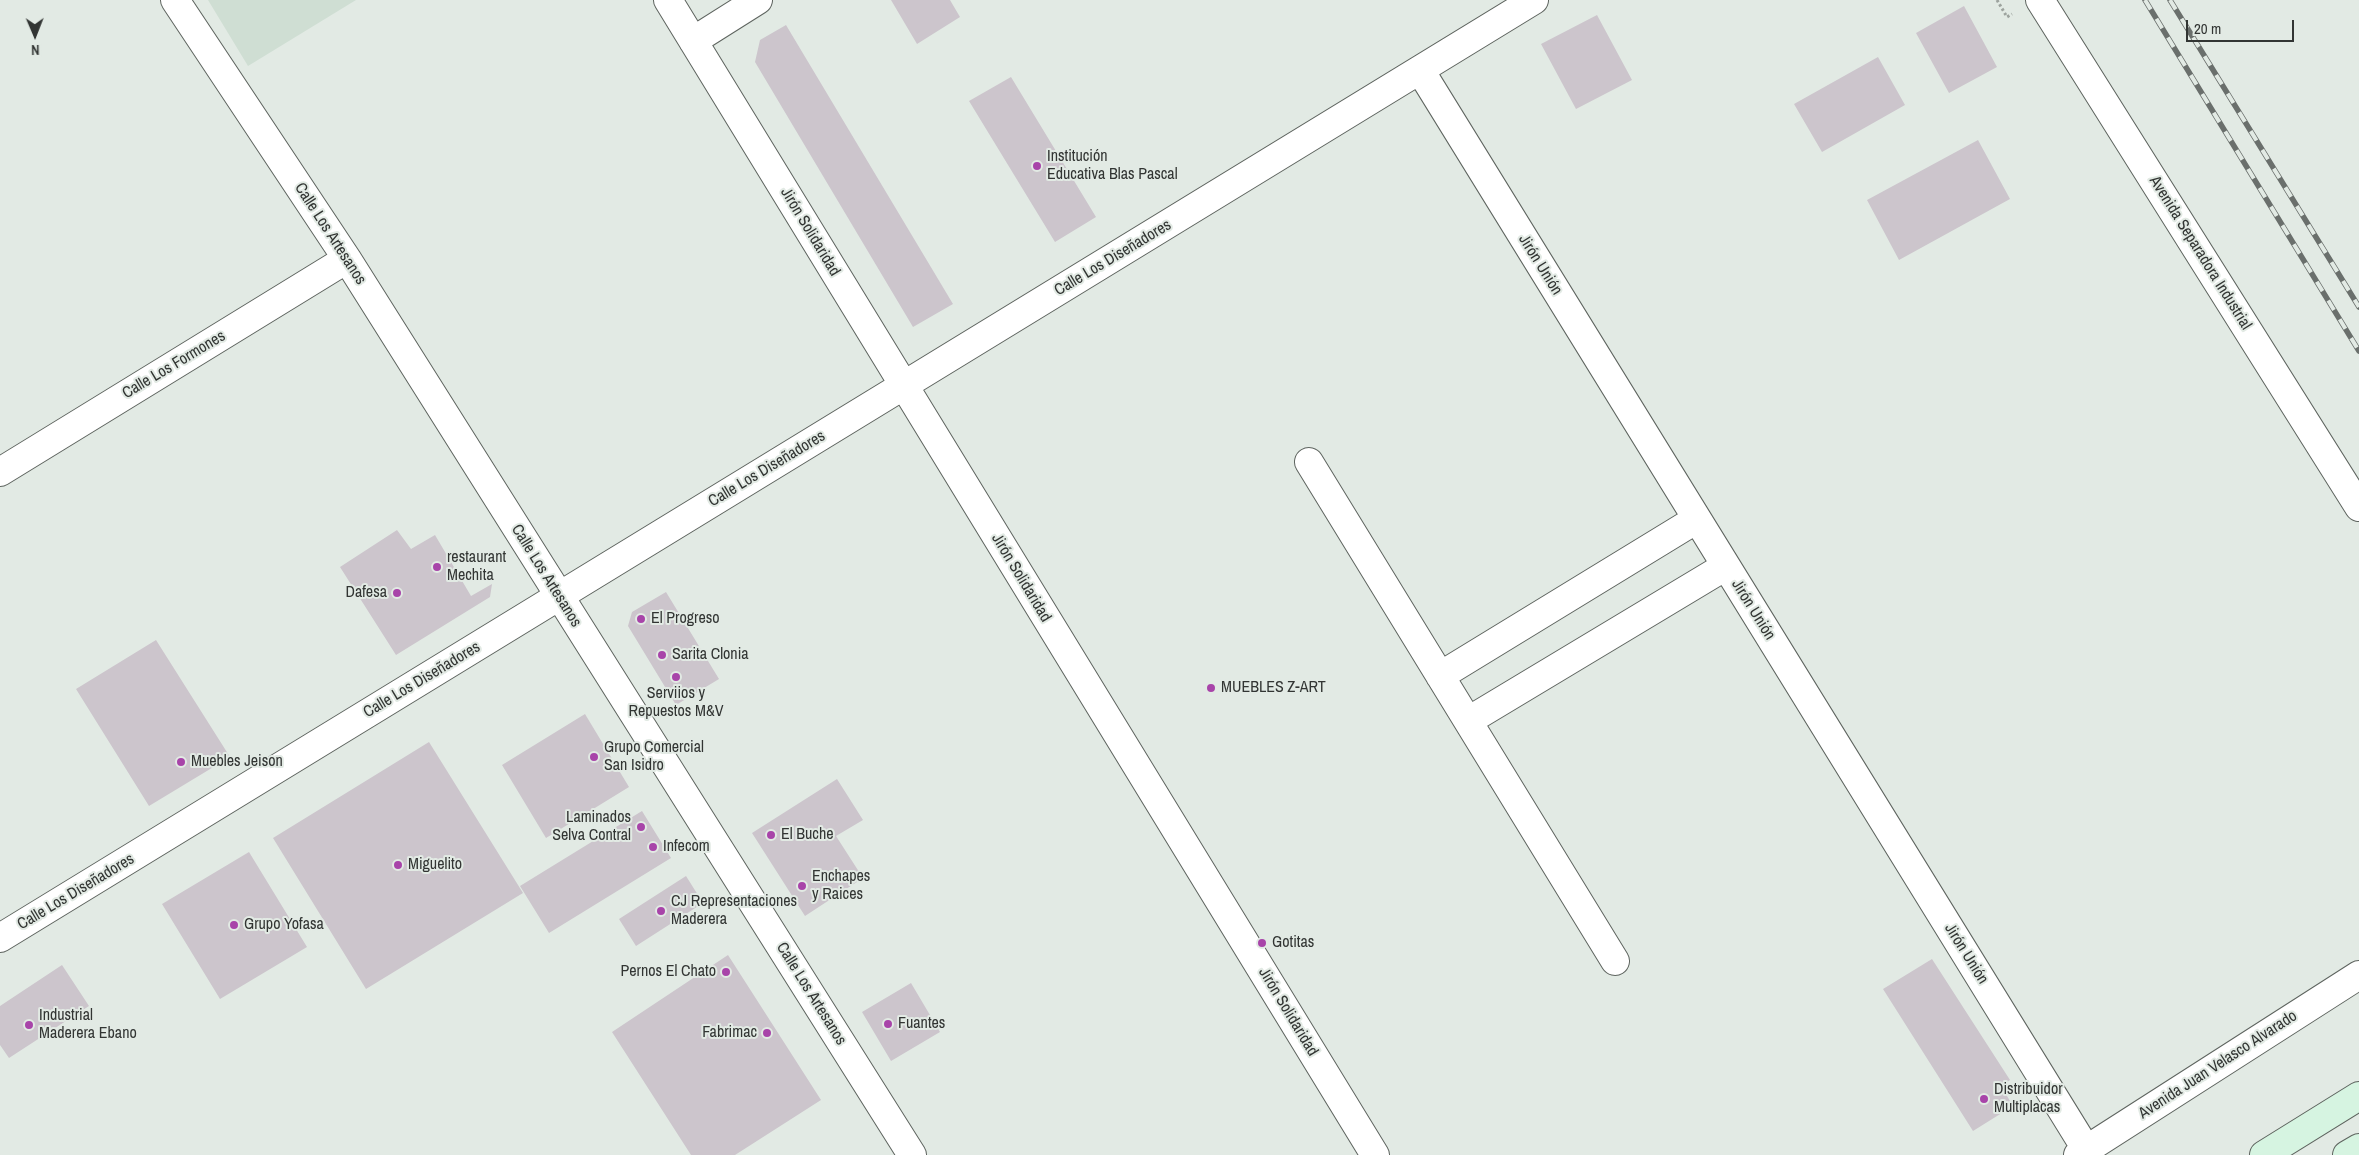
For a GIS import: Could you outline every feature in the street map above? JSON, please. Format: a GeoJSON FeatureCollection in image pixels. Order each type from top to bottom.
{"type":"FeatureCollection","features":[{"type":"Feature","properties":{"kind":"main road"},"geometry":{"type":"LineString","coordinates":[[2264,1155],[2359,1096]]}},
{"type":"Feature","properties":{"kind":"main road"},"geometry":{"type":"LineString","coordinates":[[2348,1155],[2359,1148]]}},
{"type":"Feature","properties":{"kind":"street","name":"Calle Los Artesanos"},"geometry":{"type":"LineString","coordinates":[[175,0],[347,259],[912,1155]]}},
{"type":"Feature","properties":{"kind":"street","name":"Jirón Solidaridad"},"geometry":{"type":"LineString","coordinates":[[668,0],[1375,1155]]}},
{"type":"Feature","properties":{"kind":"street"},"geometry":{"type":"LineString","coordinates":[[693,41],[758,0]]}},
{"type":"Feature","properties":{"kind":"street","name":"Calle Los Diseñadores"},"geometry":{"type":"LineString","coordinates":[[0,938],[1534,0]]}},
{"type":"Feature","properties":{"kind":"street","name":"Avenida Separadora Industrial"},"geometry":{"type":"LineString","coordinates":[[2040,0],[2359,507]]}},
{"type":"Feature","properties":{"kind":"street","name":"Jirón Unión"},"geometry":{"type":"LineString","coordinates":[[1420,70],[1726,566],[2082,1152]]}},
{"type":"Feature","properties":{"kind":"street","name":"Calle Los Formones"},"geometry":{"type":"LineString","coordinates":[[0,472],[347,259]]}},
{"type":"Feature","properties":{"kind":"street"},"geometry":{"type":"LineString","coordinates":[[1310,462],[1615,961]]}},
{"type":"Feature","properties":{"kind":"street"},"geometry":{"type":"LineString","coordinates":[[1440,676],[1697,519]]}},
{"type":"Feature","properties":{"kind":"street"},"geometry":{"type":"LineString","coordinates":[[1468,721],[1726,566]]}},
{"type":"Feature","properties":{"kind":"street","name":"Avenida Juan Velasco Alvarado"},"geometry":{"type":"LineString","coordinates":[[2082,1152],[2359,975]]}},
{"type":"Feature","properties":{"kind":"path"},"geometry":{"type":"LineString","coordinates":[[1996,0],[2007,18]]}},
{"type":"Feature","properties":{"kind":"shaded area"},"geometry":{"type":"Polygon","coordinates":[[[208,0],[356,0],[248,66],[208,0]]]}},
{"type":"Feature","properties":{"kind":"building"},"geometry":{"type":"Polygon","coordinates":[[[891,0],[950,0],[960,17],[917,44],[891,0]]]}},
{"type":"Feature","properties":{"kind":"building"},"geometry":{"type":"Polygon","coordinates":[[[1964,6],[1997,67],[1949,93],[1916,33],[1964,6]]]}},
{"type":"Feature","properties":{"kind":"building"},"geometry":{"type":"Polygon","coordinates":[[[1597,15],[1632,80],[1576,109],[1541,44],[1597,15]]]}},
{"type":"Feature","properties":{"kind":"building"},"geometry":{"type":"Polygon","coordinates":[[[786,25],[953,304],[913,327],[755,62],[760,40],[786,25]]]}},
{"type":"Feature","properties":{"kind":"building"},"geometry":{"type":"Polygon","coordinates":[[[1878,57],[1905,105],[1822,152],[1794,104],[1878,57]]]}},
{"type":"Feature","properties":{"kind":"building","name":"Institución Educativa Blas Pascal"},"geometry":{"type":"Polygon","coordinates":[[[1011,77],[1096,217],[1055,242],[969,101],[1011,77]]]}},
{"type":"Feature","properties":{"kind":"building"},"geometry":{"type":"Polygon","coordinates":[[[1978,140],[2010,199],[1899,260],[1867,200],[1978,140]]]}},
{"type":"Feature","properties":{"kind":"building","name":"Dafesa"},"geometry":{"type":"Polygon","coordinates":[[[397,530],[411,549],[435,535],[471,596],[492,584],[490,597],[396,655],[340,567],[397,530]]]}},
{"type":"Feature","properties":{"kind":"building"},"geometry":{"type":"Polygon","coordinates":[[[666,592],[719,679],[676,705],[628,626],[632,612],[666,592]]]}},
{"type":"Feature","properties":{"kind":"building"},"geometry":{"type":"Polygon","coordinates":[[[156,640],[230,757],[149,806],[76,689],[156,640]]]}},
{"type":"Feature","properties":{"kind":"building"},"geometry":{"type":"Polygon","coordinates":[[[585,714],[629,787],[546,838],[502,765],[585,714]]]}},
{"type":"Feature","properties":{"kind":"building","name":"Miguelito"},"geometry":{"type":"Polygon","coordinates":[[[429,742],[523,893],[366,989],[273,838],[429,742]]]}},
{"type":"Feature","properties":{"kind":"building"},"geometry":{"type":"Polygon","coordinates":[[[837,779],[863,820],[836,836],[863,878],[805,916],[752,833],[837,779]]]}},
{"type":"Feature","properties":{"kind":"building"},"geometry":{"type":"Polygon","coordinates":[[[642,811],[671,858],[549,933],[520,886],[642,811]]]}},
{"type":"Feature","properties":{"kind":"building","name":"Grupo Yofasa"},"geometry":{"type":"Polygon","coordinates":[[[249,852],[307,947],[220,999],[162,904],[249,852]]]}},
{"type":"Feature","properties":{"kind":"building","name":"CJ Representaciones Maderera"},"geometry":{"type":"Polygon","coordinates":[[[686,876],[703,903],[636,946],[619,919],[686,876]]]}},
{"type":"Feature","properties":{"kind":"building"},"geometry":{"type":"Polygon","coordinates":[[[728,955],[821,1100],[735,1155],[691,1155],[612,1032],[728,955]]]}},
{"type":"Feature","properties":{"kind":"building"},"geometry":{"type":"Polygon","coordinates":[[[1932,959],[2010,1080],[2001,1086],[2013,1106],[1973,1131],[1883,989],[1932,959]]]}},
{"type":"Feature","properties":{"kind":"building","name":"Industrial Maderera Ebano"},"geometry":{"type":"Polygon","coordinates":[[[62,965],[89,1006],[9,1058],[0,1045],[0,1006],[62,965]]]}},
{"type":"Feature","properties":{"kind":"building"},"geometry":{"type":"Polygon","coordinates":[[[911,983],[940,1032],[891,1061],[862,1012],[911,983]]]}},
{"type":"Feature","properties":{"kind":"railway"},"geometry":{"type":"LineString","coordinates":[[2145,0],[2359,351]]}},
{"type":"Feature","properties":{"kind":"railway"},"geometry":{"type":"LineString","coordinates":[[2170,0],[2359,307]]}},
{"type":"Feature","properties":{"kind":"place","name":"Institución Educativa Blas Pascal"},"geometry":{"type":"Point","coordinates":[1037,166]}},
{"type":"Feature","properties":{"kind":"place","name":"restaurant Mechita"},"geometry":{"type":"Point","coordinates":[437,567]}},
{"type":"Feature","properties":{"kind":"place","name":"Dafesa"},"geometry":{"type":"Point","coordinates":[397,593]}},
{"type":"Feature","properties":{"kind":"place","name":"El Progreso"},"geometry":{"type":"Point","coordinates":[641,619]}},
{"type":"Feature","properties":{"kind":"place","name":"Sarita Clonia"},"geometry":{"type":"Point","coordinates":[662,655]}},
{"type":"Feature","properties":{"kind":"place","name":"Serviios y Repuestos M&V"},"geometry":{"type":"Point","coordinates":[676,677]}},
{"type":"Feature","properties":{"kind":"place","name":"MUEBLES Z-ART"},"geometry":{"type":"Point","coordinates":[1211,688]}},
{"type":"Feature","properties":{"kind":"place","name":"Grupo Comercial San Isidro"},"geometry":{"type":"Point","coordinates":[594,757]}},
{"type":"Feature","properties":{"kind":"place","name":"Muebles Jeison"},"geometry":{"type":"Point","coordinates":[181,762]}},
{"type":"Feature","properties":{"kind":"place","name":"Laminados Selva Contral"},"geometry":{"type":"Point","coordinates":[641,827]}},
{"type":"Feature","properties":{"kind":"place","name":"El Buche"},"geometry":{"type":"Point","coordinates":[771,835]}},
{"type":"Feature","properties":{"kind":"place","name":"Infecom"},"geometry":{"type":"Point","coordinates":[653,847]}},
{"type":"Feature","properties":{"kind":"place","name":"Miguelito"},"geometry":{"type":"Point","coordinates":[398,865]}},
{"type":"Feature","properties":{"kind":"place","name":"Enchapes y Raices"},"geometry":{"type":"Point","coordinates":[802,886]}},
{"type":"Feature","properties":{"kind":"place","name":"CJ Representaciones Maderera"},"geometry":{"type":"Point","coordinates":[661,911]}},
{"type":"Feature","properties":{"kind":"place","name":"Grupo Yofasa"},"geometry":{"type":"Point","coordinates":[234,925]}},
{"type":"Feature","properties":{"kind":"place","name":"Gotitas"},"geometry":{"type":"Point","coordinates":[1262,943]}},
{"type":"Feature","properties":{"kind":"place","name":"Pernos El Chato"},"geometry":{"type":"Point","coordinates":[726,972]}},
{"type":"Feature","properties":{"kind":"place","name":"Fuantes"},"geometry":{"type":"Point","coordinates":[888,1024]}},
{"type":"Feature","properties":{"kind":"place","name":"Industrial Maderera Ebano"},"geometry":{"type":"Point","coordinates":[29,1025]}},
{"type":"Feature","properties":{"kind":"place","name":"Fabrimac"},"geometry":{"type":"Point","coordinates":[767,1033]}},
{"type":"Feature","properties":{"kind":"place","name":"Distribuidor Multiplacas"},"geometry":{"type":"Point","coordinates":[1984,1099]}}]}
